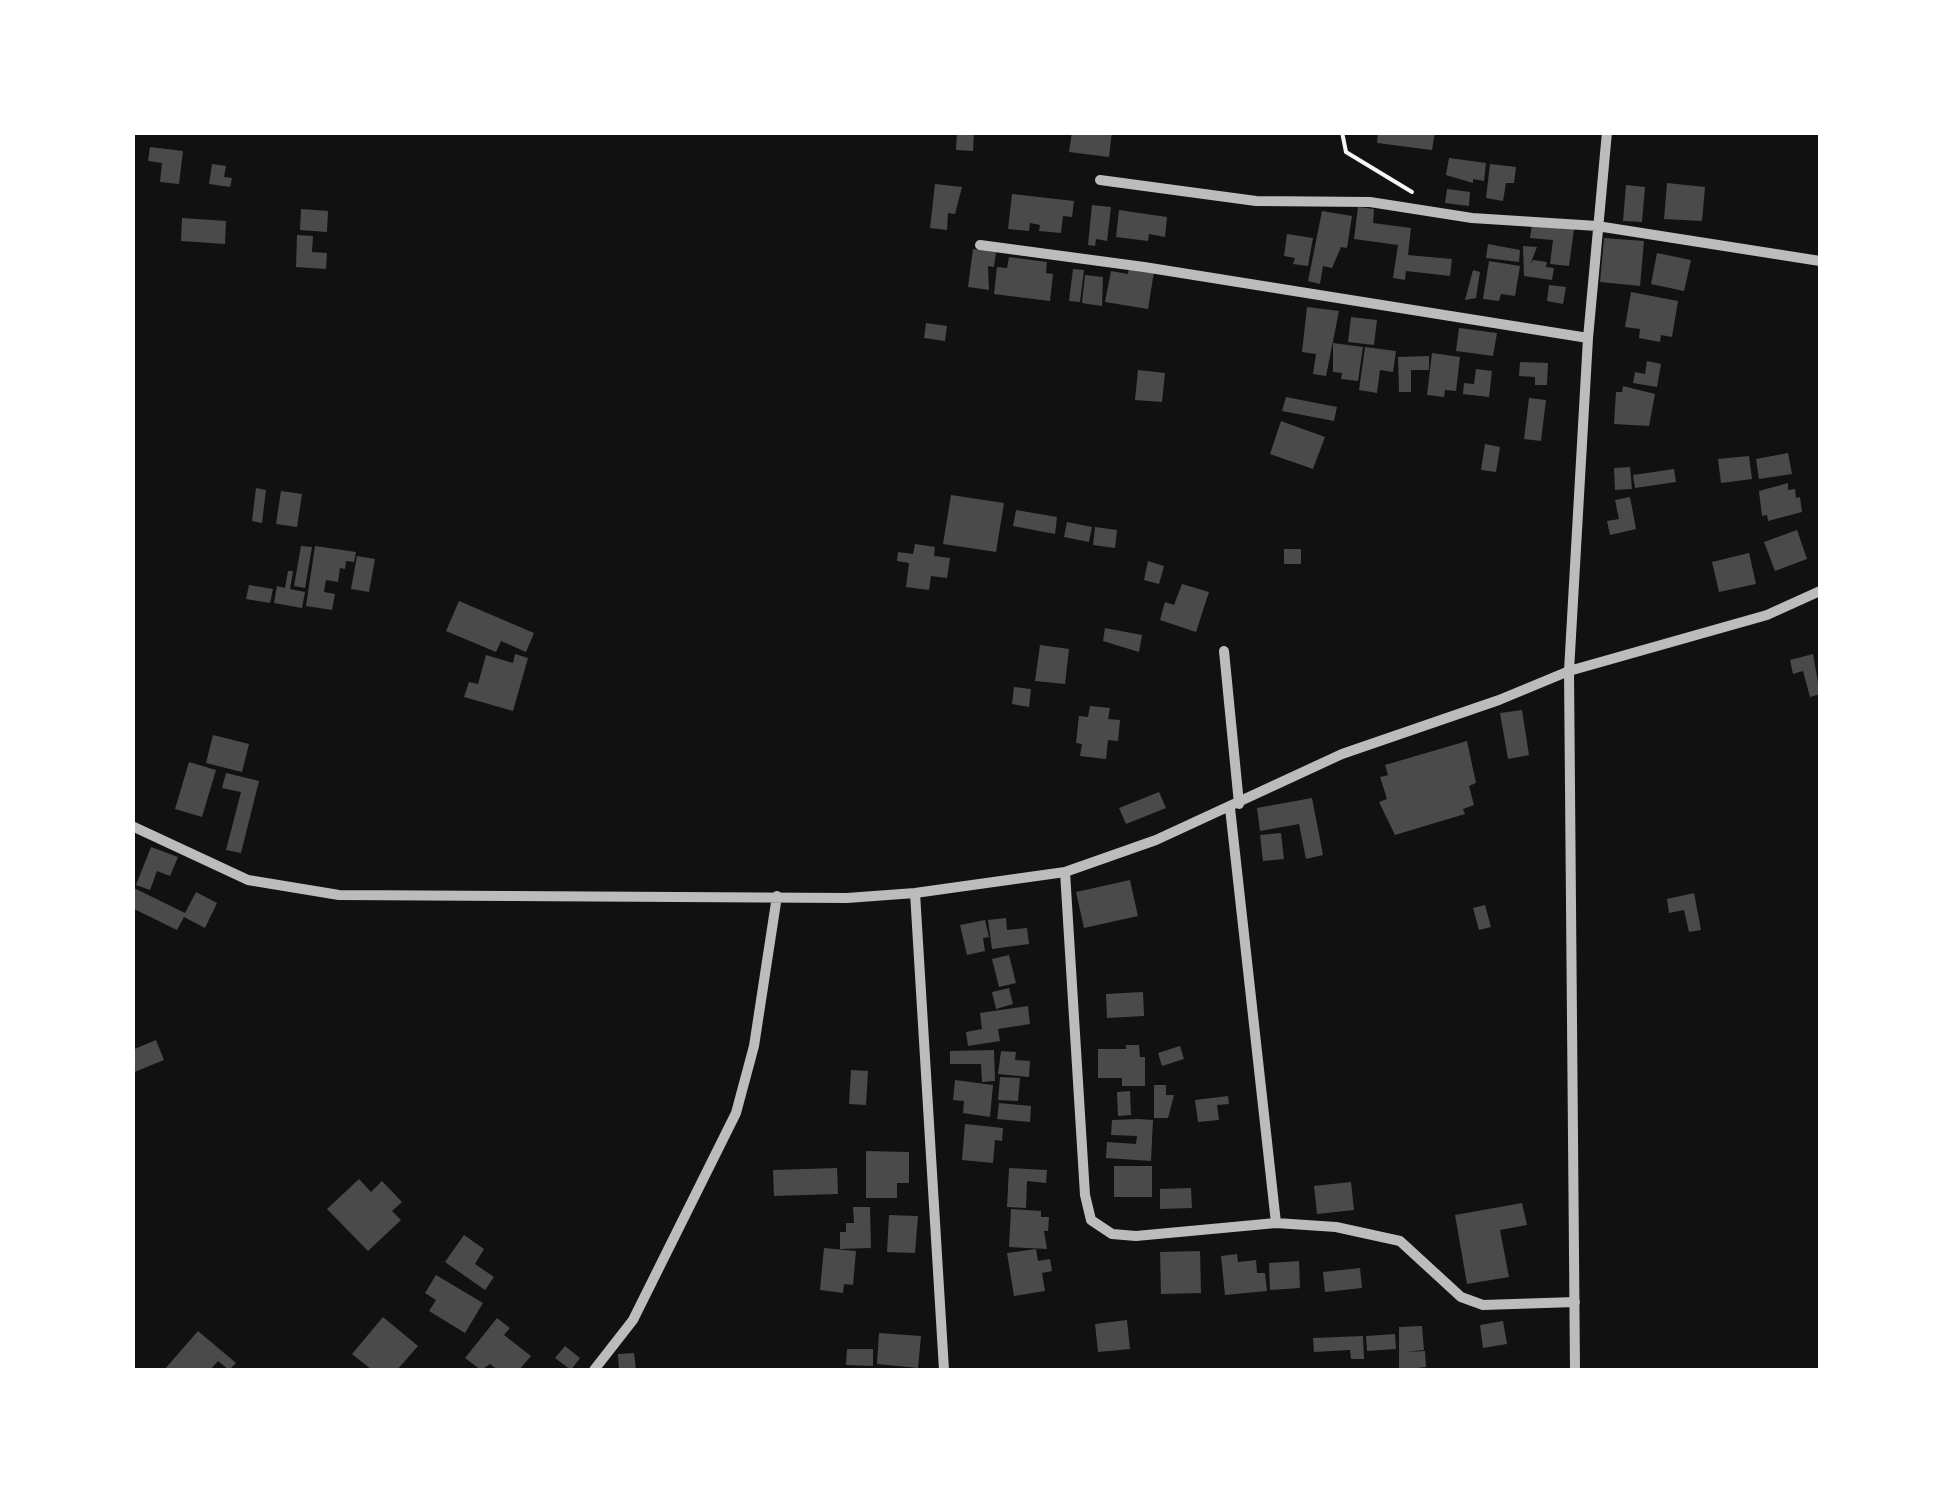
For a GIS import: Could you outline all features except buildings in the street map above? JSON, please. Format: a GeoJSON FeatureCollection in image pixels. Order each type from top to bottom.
{"type":"FeatureCollection","features":[{"type":"Feature","properties":{"kind":"street"},"geometry":{"type":"LineString","coordinates":[[1574,1370],[1569,671],[1588,338],[1607,132]]}},
{"type":"Feature","properties":{"kind":"street"},"geometry":{"type":"LineString","coordinates":[[1100,180],[1256,201],[1370,202],[1472,218],[1597,226],[1820,261]]}},
{"type":"Feature","properties":{"kind":"street"},"geometry":{"type":"LineString","coordinates":[[980,245],[1588,338]]}},
{"type":"Feature","properties":{"kind":"street"},"geometry":{"type":"LineString","coordinates":[[132,826],[248,880],[339,896],[914,893],[1064,872],[1234,806],[1342,754],[1499,700],[1569,671],[1767,615],[1820,591]]}},
{"type":"Feature","properties":{"kind":"street"},"geometry":{"type":"LineString","coordinates":[[1224,651],[1234,806],[1276,1223]]}},
{"type":"Feature","properties":{"kind":"street"},"geometry":{"type":"LineString","coordinates":[[1064,872],[1085,1195],[1092,1220],[1112,1234],[1136,1236],[1276,1223],[1336,1226],[1400,1241],[1461,1297],[1483,1305],[1575,1302]]}},
{"type":"Feature","properties":{"kind":"street"},"geometry":{"type":"LineString","coordinates":[[914,893],[944,1370]]}},
{"type":"Feature","properties":{"kind":"street"},"geometry":{"type":"LineString","coordinates":[[594,1370],[633,1320],[736,1113],[754,1046],[778,896]]}},
{"type":"Feature","properties":{"kind":"path"},"geometry":{"type":"LineString","coordinates":[[1342,132],[1346,152],[1441,212]]}}]}
